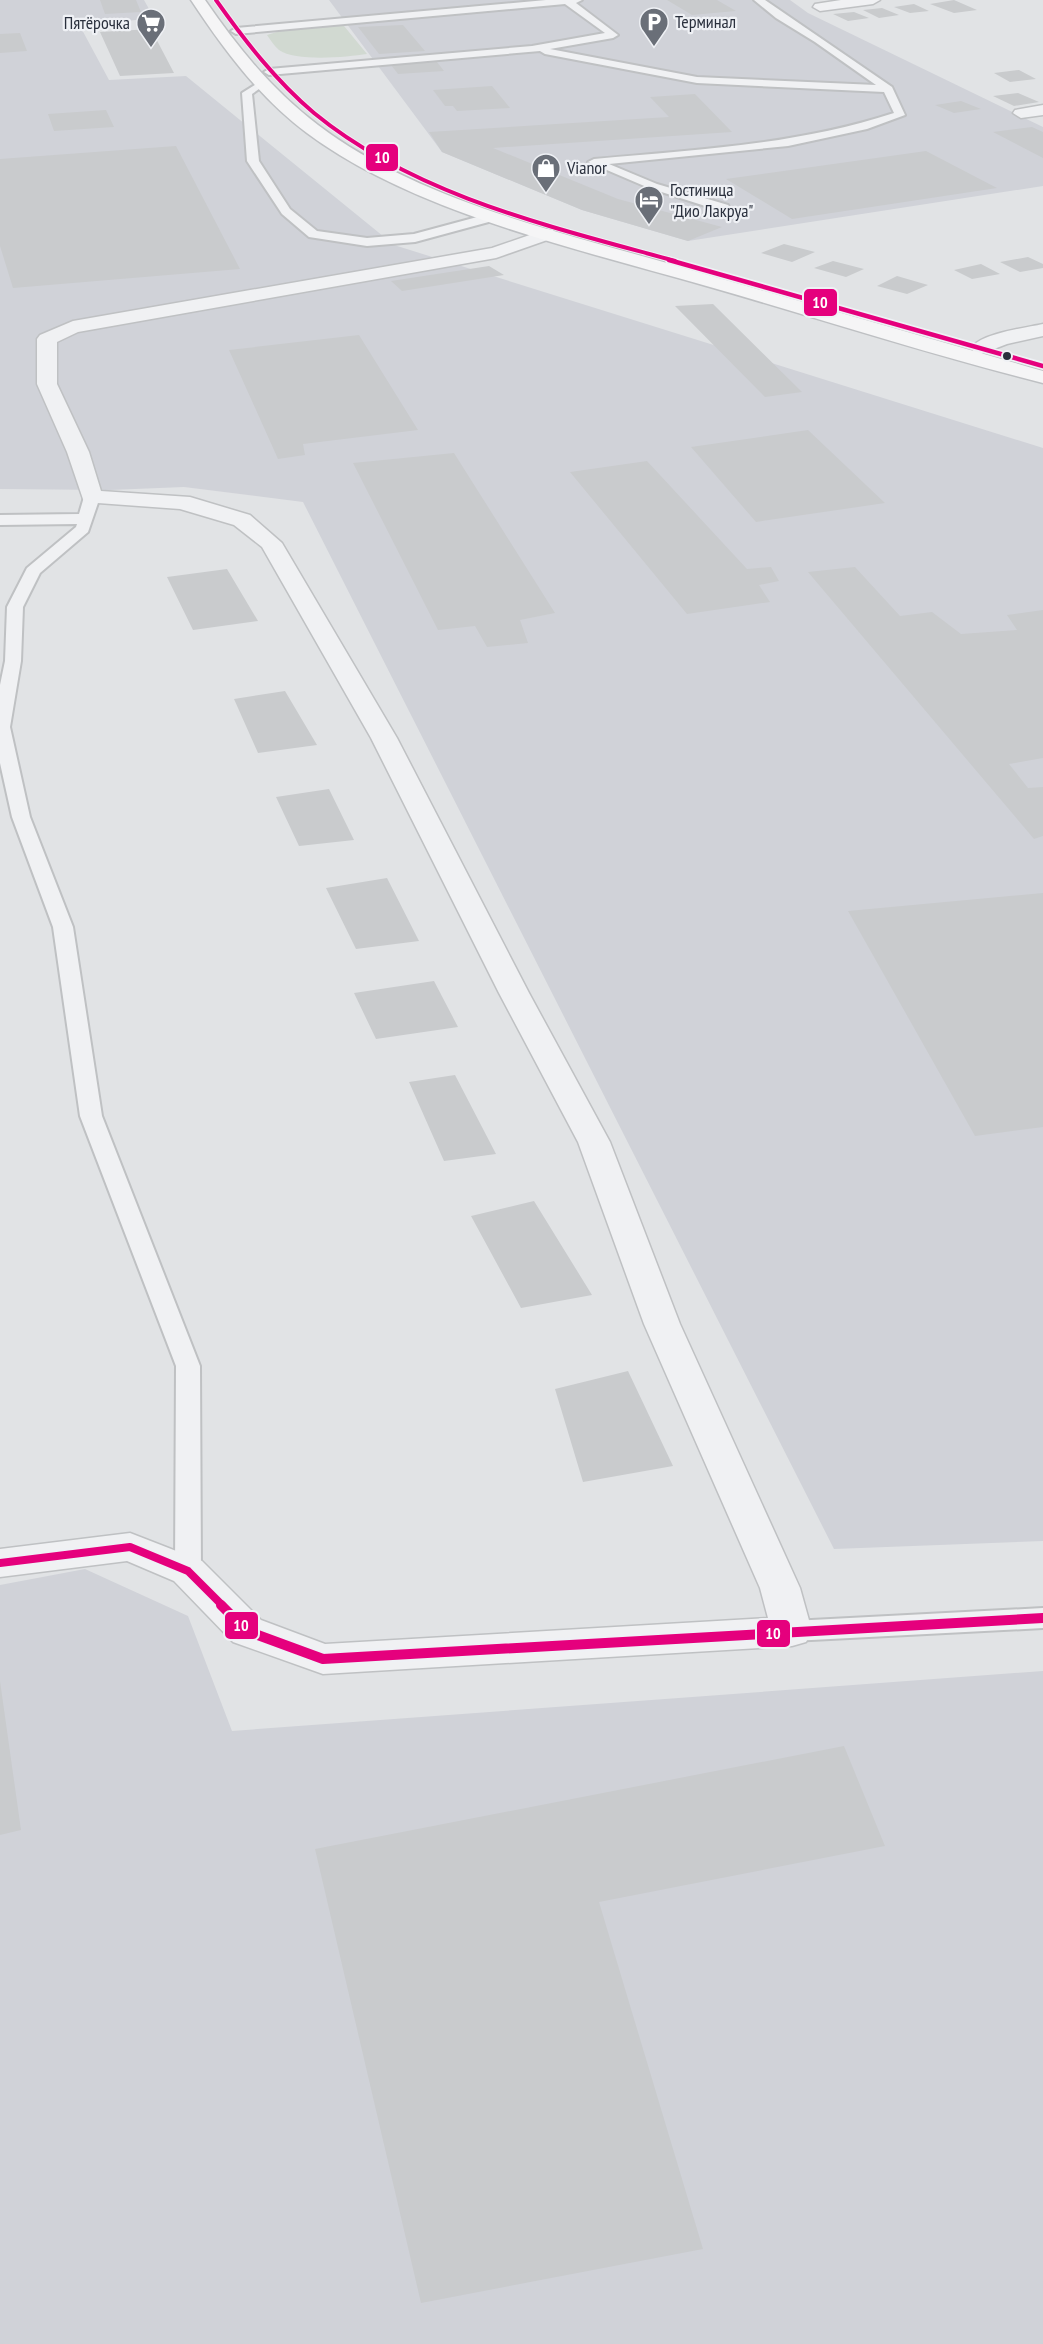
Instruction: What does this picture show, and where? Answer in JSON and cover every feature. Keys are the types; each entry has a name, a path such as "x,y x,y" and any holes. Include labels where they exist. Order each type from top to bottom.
{"main road":[{"path":"198,0 227,31 260,77 290,113 333,145 370,168 492,217 554,232 974,352 1043,377"},
{"path":"216,0 227,31"},
{"path":"260,77 351,142 393,165 554,232"},
{"path":"974,352 1043,366"}],"street":[{"path":"820,7 873,0"},
{"path":"1021,113 1043,110"},
{"path":"0,1563 130,1546 188,1571 247,1631 323,1659 792,1631 780,1588 662,1324 594,1142 514,993 384,738 271,543 242,520 182,502 89,508 78,452 47,384 47,339 74,327 496,253 554,232"},
{"path":"974,352 1000,339 1043,330"}],"lane":[{"path":"227,31 572,0 613,34 532,48 260,77 247,93 253,161 286,211 313,234 367,242 416,238 492,217"},
{"path":"724,208 653,186 594,162 796,142 874,124 900,115 888,89 819,40 779,16 759,0"},
{"path":"532,48 697,80 888,89"},
{"path":"0,520 89,508 83,529 33,571 15,607 13,661 1,727 21,817 63,927 91,1116 188,1366 188,1571"},
{"path":"792,1631 1043,1618"}],"shaded area":[{"path":"0,0 144,0 154,18 80,26 109,80 186,76 394,245 1043,448 1043,1541 834,1549 303,502 184,487 110,490 0,489"},
{"path":"329,0 790,0 808,13 1043,127 1043,186 688,241 582,210 442,152"},
{"path":"344,26 367,54 322,58 297,56 279,50 267,35 280,31"},
{"path":"85,1569 188,1616 232,1731 1043,1671 1043,2344 0,2344 0,1585"}],"building":[{"path":"100,0 136,0 141,12 105,14"},
{"path":"667,0 717,0 736,11 692,15"},
{"path":"954,0 977,10 954,13 930,4"},
{"path":"914,4 929,11 910,13 894,7"},
{"path":"882,8 899,15 879,18 863,10"},
{"path":"854,12 869,18 848,21 833,14"},
{"path":"403,25 425,51 379,54 358,27"},
{"path":"151,29 174,73 120,76 100,32"},
{"path":"20,33 27,51 0,53 0,34"},
{"path":"437,62 444,71 398,74 391,65"},
{"path":"1019,70 1036,79 1010,82 994,73"},
{"path":"492,86 510,108 457,111 453,106 445,106 433,90"},
{"path":"1018,93 1039,102 1014,106 993,96"},
{"path":"695,94 732,132 493,148 618,199 722,227 688,241 582,210 442,152 429,132 669,117 650,97"},
{"path":"961,101 981,109 954,113 935,105"},
{"path":"106,110 114,127 54,131 48,114"},
{"path":"1032,127 1043,132 1043,158 993,132"},
{"path":"176,146 240,269 13,288 0,246 0,159"},
{"path":"926,151 997,188 792,219 726,179"},
{"path":"784,244 815,252 792,262 761,253"},
{"path":"1028,257 1043,264 1043,268 1020,272 1000,262"},
{"path":"833,261 864,269 846,277 814,268"},
{"path":"981,264 1000,274 972,279 954,270"},
{"path":"489,266 504,275 402,291 391,281"},
{"path":"897,276 928,285 907,294 877,286"},
{"path":"713,304 802,392 765,397 675,306"},
{"path":"359,335 418,430 303,444 305,455 278,459 229,350"},
{"path":"808,430 885,503 756,522 691,447"},
{"path":"454,453 555,613 520,620 528,643 487,647 475,626 438,630 353,463"},
{"path":"647,461 747,569 771,567 779,581 759,585 770,602 687,614 570,472"},
{"path":"855,567 900,616 932,612 961,634 1017,630 1007,615 1043,610 1043,758 1009,764 1028,788 1043,787 1043,836 1034,839 808,572"},
{"path":"227,569 258,621 193,630 167,577"},
{"path":"285,691 317,745 258,753 234,699"},
{"path":"329,789 354,840 299,846 276,797"},
{"path":"387,878 419,941 356,949 326,888"},
{"path":"1043,893 1043,1127 975,1136 848,911"},
{"path":"434,981 458,1027 376,1039 354,993"},
{"path":"455,1075 496,1154 444,1161 409,1082"},
{"path":"534,1201 592,1295 521,1308 471,1216"},
{"path":"628,1371 673,1466 583,1482 555,1389"},
{"path":"0,1681 21,1830 0,1835"},
{"path":"844,1746 885,1846 599,1902 703,2249 421,2303 315,1849"}],"transit line":[{"name":"10","path":"216,0 254,52 298,99 331,126 371,152 413,174 457,193 548,225 1043,366"},
{"name":"10","path":"0,1563 130,1547 188,1571 247,1631 323,1659 1043,1618"}],"place":[{"name":"Пятёрочка","path":"151,48"},
{"name":"Терминал","path":"654,48"},
{"name":"Vianor","path":"546,194"},
{"name":"Гостиница \"Дио Лакруа\"","path":"649,226"}]}
